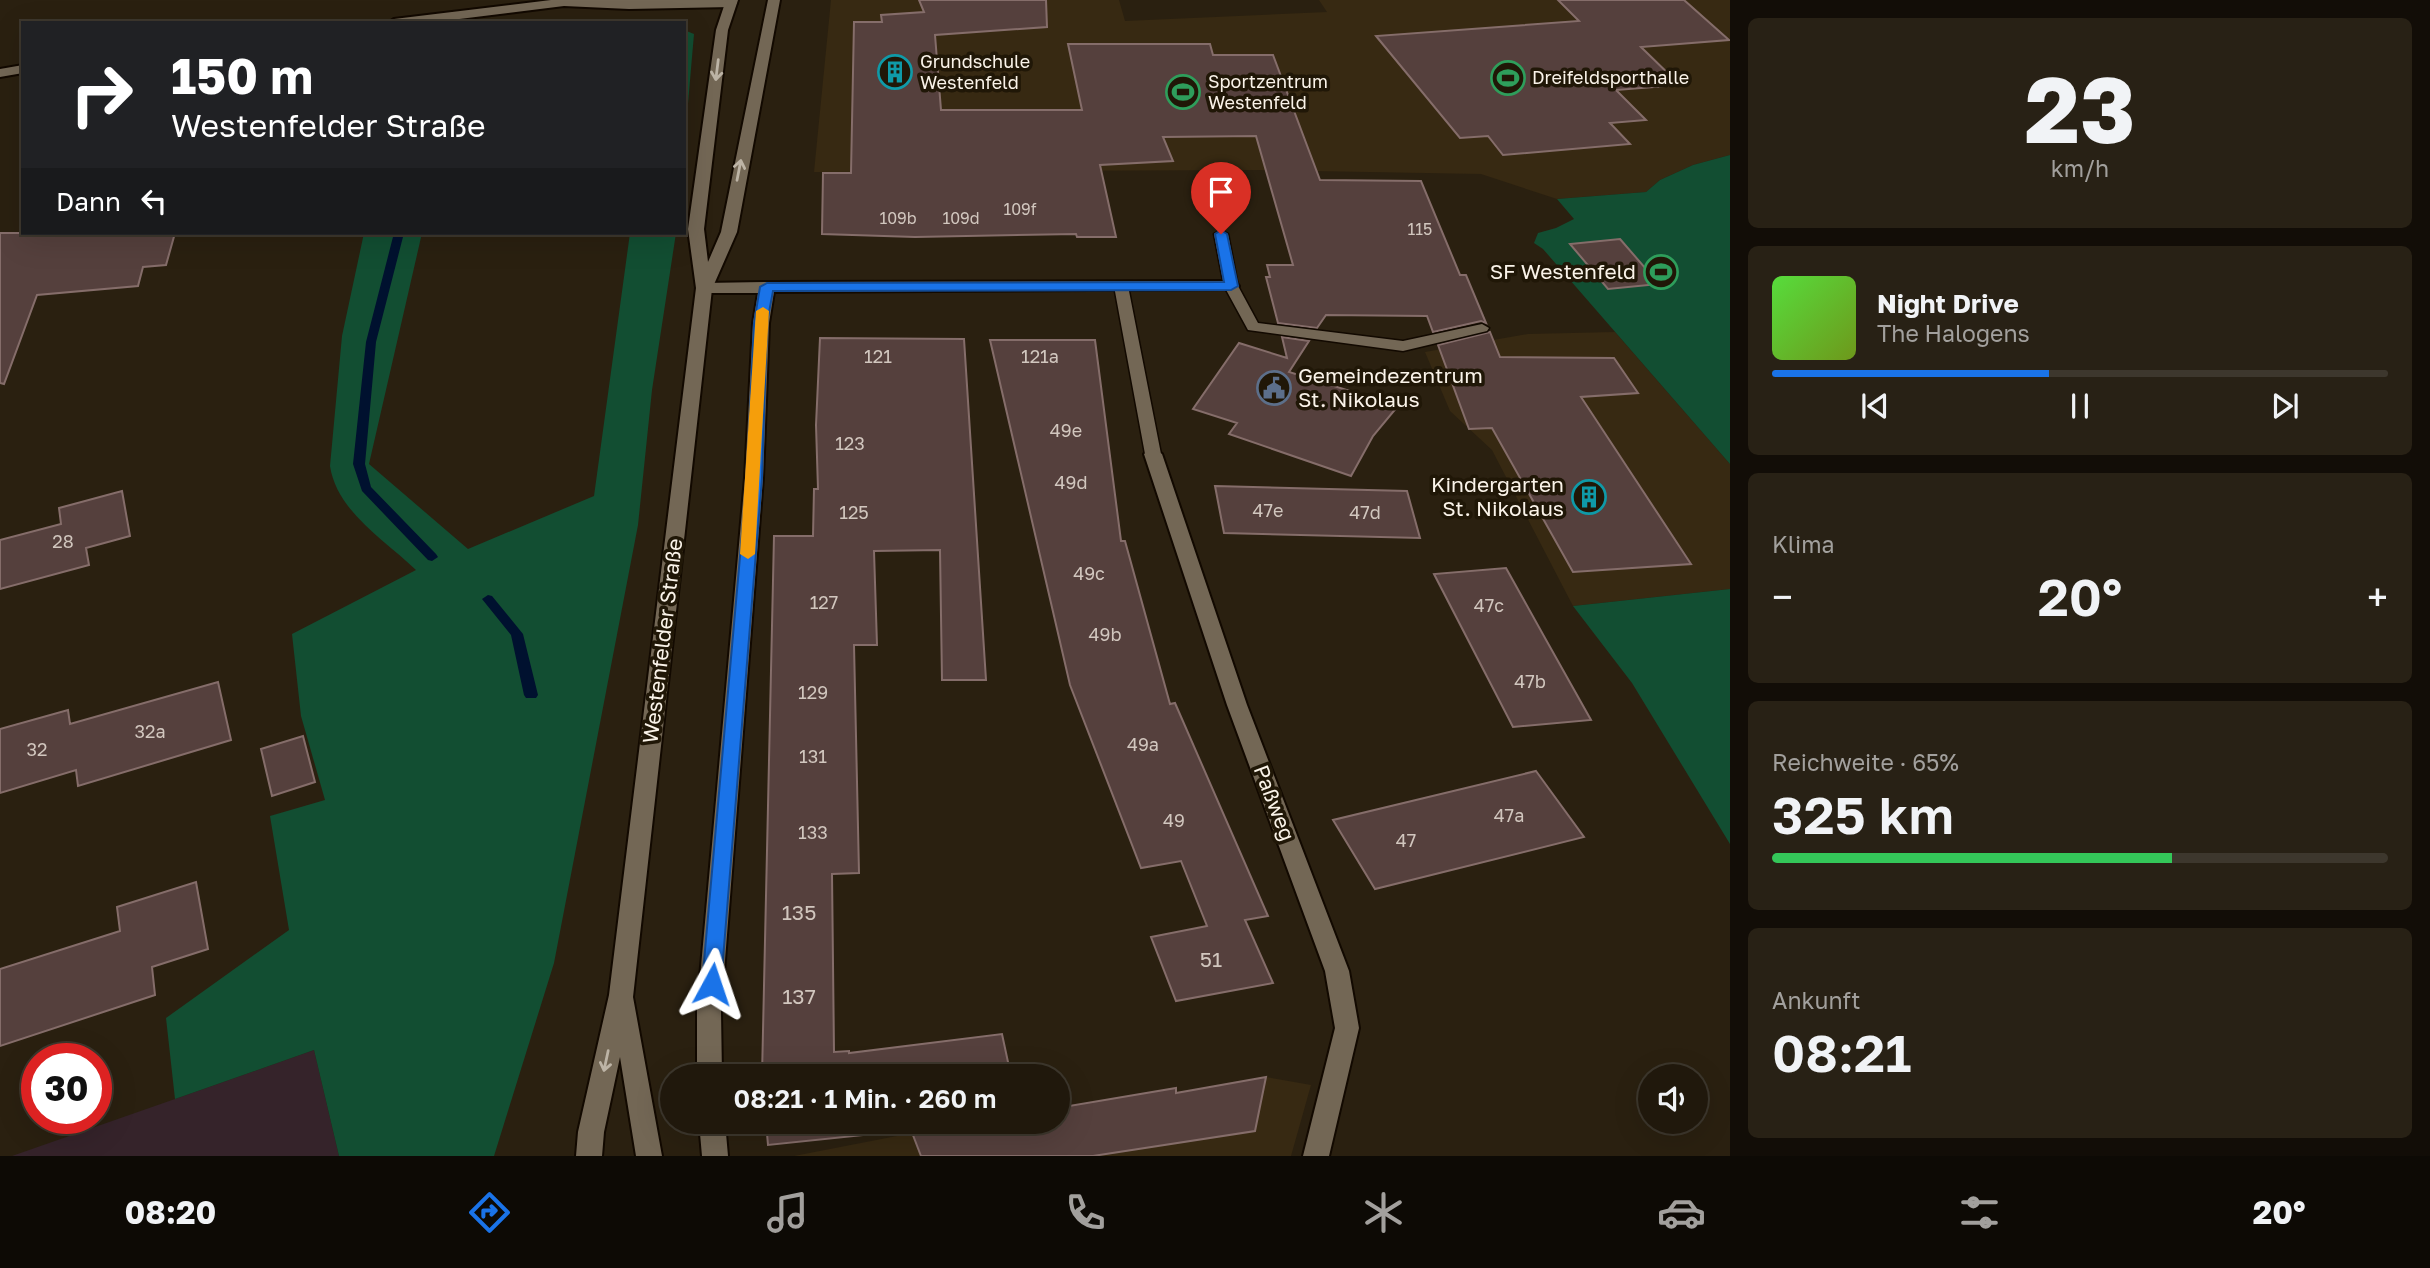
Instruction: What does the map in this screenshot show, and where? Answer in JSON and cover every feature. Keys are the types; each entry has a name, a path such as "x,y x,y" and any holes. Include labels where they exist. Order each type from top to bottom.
{"street":[{"path":"410,21 581,0"},
{"name":"Westenfelder Straße","path":"704,288 729,232 774,0"},
{"path":"568,1 629,5 736,1"},
{"name":"Westenfelder Straße","path":"589,1156 591,1132 621,995 704,288 696,229 722,30 736,1"},
{"path":"0,73 21,69"},
{"path":"704,288 1231,286"},
{"path":"709,1064 709,1010 754,478 761,323 767,287"},
{"name":"Paßweg","path":"1153,454 1237,705 1337,971 1348,1028 1316,1156"},
{"name":"Westenfelder Straße","path":"621,995 649,1156"},
{"path":"713,1134 715,1156"}],"lane":[{"path":"1221,234 1231,286 1253,327 1403,345 1482,328"},
{"path":"1121,286 1153,454"}],"shaded area":[{"path":"831,0 1119,0 1125,21 1327,12 1319,0 1730,0 1730,155 1693,165 1660,180 1646,192 1557,199 1481,174 1255,170 814,172"},
{"path":"1615,332 1730,464 1730,589 1573,606 1492,450 1450,411 1425,352 1528,334"},
{"path":"314,1050 339,1156 12,1156 75,1134 112,1134 112,1121"},
{"path":"1266,1077 1311,1085 1291,1156 794,1156 907,1134 1070,1134 1070,1106 1176,1088 1177,1093"}],"green space":[{"path":"686,31 694,34 686,127"},
{"name":"SF Westenfeld","path":"1730,155 1730,464 1543,249 1534,243 1538,233 1574,219 1557,199 1646,192 1660,180 1693,165"},
{"path":"364,235 422,235 369,464 468,549 594,496 630,235 676,235 652,390 638,525 554,963 494,1156 339,1156 314,1050 175,1099 166,1018 289,930 270,816 325,800 301,716 292,634 416,570 364,524 342,497 334,482 330,466 342,336"},
{"path":"1730,589 1730,844 1632,683 1573,606"}],"building":[{"path":"919,0 1046,0 1047,27 935,35 941,110 1082,110 1068,44 1210,44 1213,55 1273,55 1320,180 1421,181 1460,275 1466,275 1486,323 1481,321 1433,332 1427,316 1326,315 1317,328 1278,323 1266,277 1270,277 1267,265 1293,265 1256,136 1163,137 1173,161 1100,165 1116,237 1077,237 1076,234 915,237 822,234 823,173 851,173 854,22 882,22 881,15 924,12"},
{"name":"Dreifeldsporthalle","path":"1558,0 1684,0 1729,40 1641,47 1680,85 1616,90 1646,120 1610,123 1630,144 1503,155 1488,136 1460,138 1376,36 1579,21"},
{"path":"0,233 174,235 166,265 143,267 138,286 37,295 4,384 0,383"},
{"path":"1620,239 1659,284 1608,289 1570,244"},
{"name":"Kindergarten St. Nikolaus","path":"1490,332 1500,357 1614,358 1638,393 1581,397 1691,564 1573,572 1492,428 1469,429 1438,345"},
{"name":"Gemeindezentrum St. Nikolaus","path":"1282,337 1309,341 1289,372 1398,406 1373,436 1351,476 1229,434 1237,423 1193,409 1239,343 1287,358"},
{"path":"820,338 964,339 986,680 942,680 940,550 874,551 877,645 854,645 859,873 832,874 834,1052 849,1053 1002,1034 1008,1064 762,1064 774,536 813,536 814,489 818,489 816,425"},
{"path":"990,340 1095,340 1121,541 1125,541 1170,704 1175,703 1268,916 1245,920 1273,983 1176,1001 1151,937 1207,926 1181,861 1141,868 1070,685"},
{"path":"1215,486 1407,491 1420,538 1224,533"},
{"path":"122,491 130,536 86,548 89,565 0,589 0,540 61,524 59,508"},
{"path":"1506,568 1591,720 1513,727 1434,574"},
{"path":"218,682 231,740 78,786 76,770 0,793 0,729 68,710 70,724"},
{"path":"303,736 315,782 272,796 261,749"},
{"path":"1536,771 1584,837 1375,889 1333,820"},
{"path":"196,882 208,949 152,967 155,995 0,1046 0,969 120,931 117,907"},
{"path":"1266,1077 1255,1131 1093,1156 921,1156 913,1134 1070,1134 1070,1106 1176,1088 1176,1093"},
{"path":"767,1134 873,1134 768,1145"}],"waterway":[{"path":"398,235 371,342 359,464 366,488 432,557"},
{"path":"488,599 517,634 531,695"}],"slow traffic":[{"path":"748,554 763,311"}],"place":[{"name":"Grundschule Westenfeld","path":"895,72"},
{"name":"Dreifeldsporthalle","path":"1508,78"},
{"name":"Sportzentrum Westenfeld","path":"1183,92"},
{"name":"SF Westenfeld","path":"1661,272"},
{"name":"Gemeindezentrum St. Nikolaus","path":"1274,388"},
{"name":"Kindergarten St. Nikolaus","path":"1589,497"}],"route":[{"path":"712,984 754,478 761,323 767,287 1231,286 1221,234"}]}
